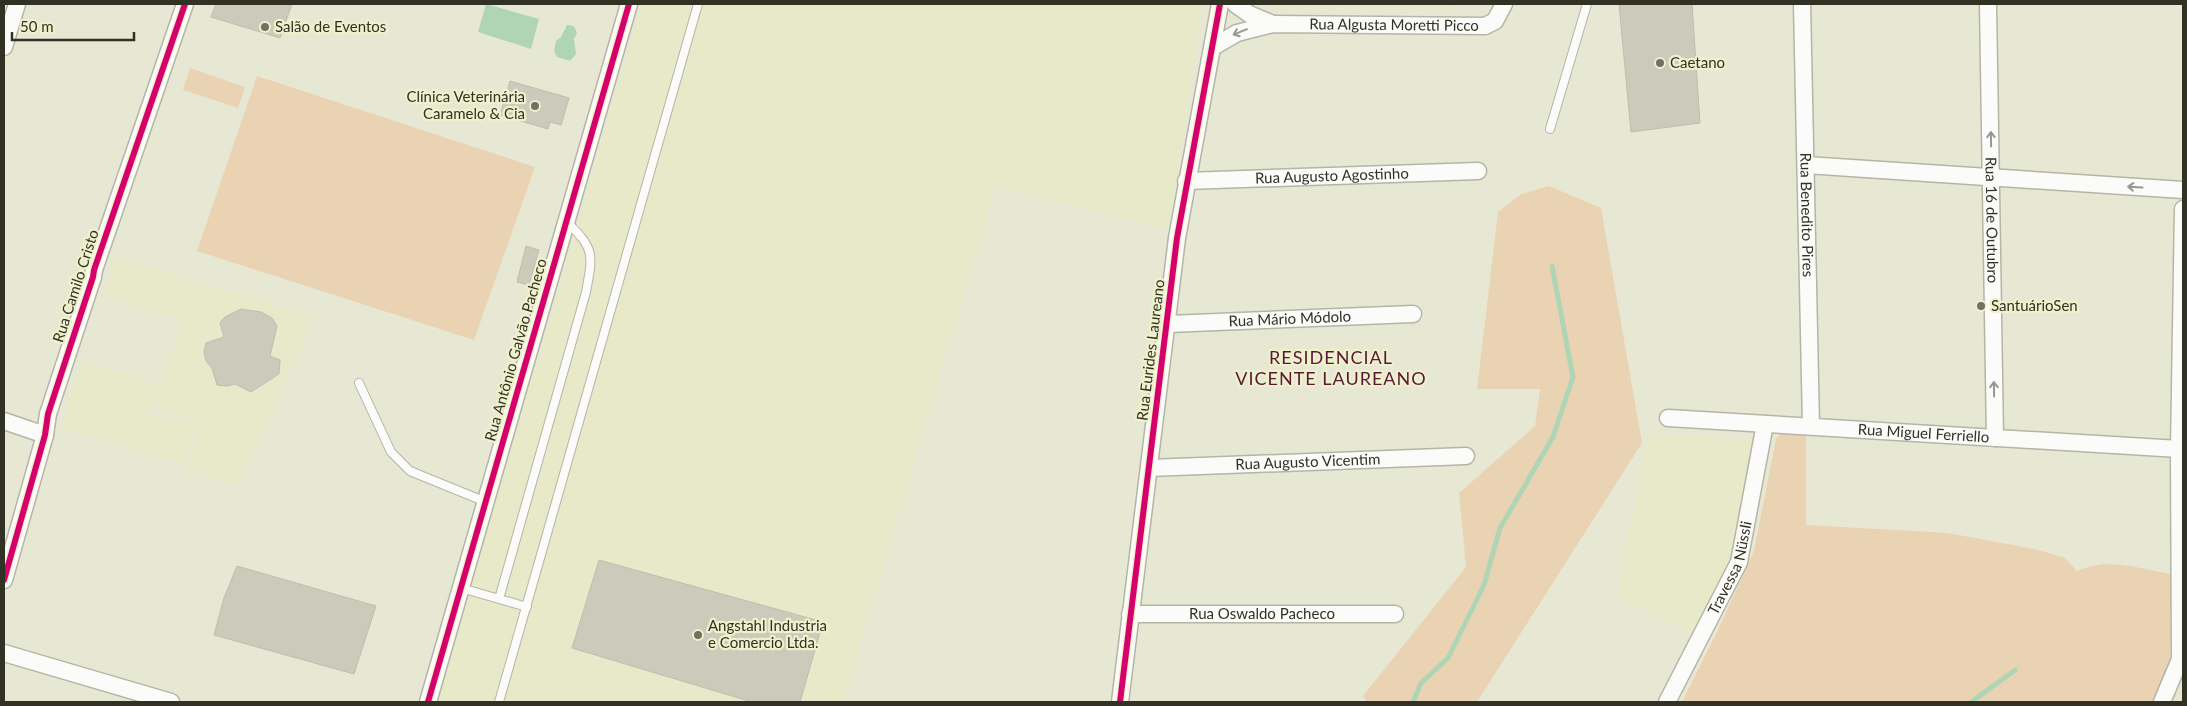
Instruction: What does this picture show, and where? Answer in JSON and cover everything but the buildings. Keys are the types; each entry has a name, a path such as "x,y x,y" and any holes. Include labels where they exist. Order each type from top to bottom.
{"street":[{"path":"4,47 17,4"},
{"name":"Rua Camilo Cristo","path":"4,580 45,435 48,414 94,270 185,4"},
{"name":"Rua Antônio Galvão Pacheco","path":"428,702 629,4"},
{"name":"Rua Eurides Laureano","path":"1120,702 1186,181 1220,4"},
{"name":"Rua Algusta Moretti Picco","path":"1235,4 1249,14 1273,24"},
{"name":"Rua Algusta Moretti Picco","path":"1213,47 1237,32 1273,24 1485,26 1495,20 1504,4"},
{"name":"Rua Benedito Pires","path":"1802,4 1811,426"},
{"name":"Rua 16 de Outubro","path":"1988,4 1995,438"},
{"path":"1806,165 2183,190"},
{"name":"Rua Augusto Agostinho","path":"1186,181 1478,171"},
{"path":"2162,702 2182,655 2179,449 2183,209"},
{"name":"Rua Mário Módolo","path":"1168,324 1413,314"},
{"name":"Rua Miguel Ferriello","path":"1668,418 2179,449"},
{"path":"4,421 45,435"},
{"name":"Travessa Nüssli","path":"1667,702 1739,562 1765,424"},
{"name":"Rua Augusto Vicentim","path":"1149,468 1466,456"},
{"name":"Rua Oswaldo Pacheco","path":"1130,614 1395,614"},
{"path":"4,653 171,702"}],"lane":[{"path":"499,702 698,4"},
{"path":"1550,129 1587,4"},
{"path":"499,599 586,292 591,255 584,238 566,222"},
{"path":"360,383 391,452 410,471 486,502"},
{"path":"461,588 526,606"}],"shaded area":[{"path":"486,4 539,19 531,49 478,32"},
{"path":"642,4 1203,4 1168,230 996,185 843,702 438,702"},
{"path":"1276,4 1467,4 1447,8 1275,9"},
{"path":"567,25 574,26 577,33 574,39 576,54 570,61 557,57 554,51 556,41 561,37"},
{"path":"190,68 245,87 238,108 183,90"},
{"path":"257,76 535,167 474,340 197,251"},
{"path":"1549,186 1601,208 1642,443 1477,702 1367,702 1363,696 1466,567 1459,493 1535,426 1540,389 1477,389 1498,212 1521,194"},
{"path":"116,257 314,317 238,486 186,469 198,426 151,403 184,320 103,296"},
{"path":"82,360 155,383 147,412 194,427 182,464 61,427"},
{"path":"1649,433 1754,440 1732,558 1695,633 1616,597"},
{"path":"1780,434 1806,435 1806,525 1948,533 2039,550 2065,558 2077,571 2088,567 2111,564 2170,574 2172,622 2169,665 2157,702 1682,702 1718,630 1754,551 1776,439"}],"waterway":[{"path":"1413,702 1421,683 1448,658 1484,585 1500,528 1553,437 1573,377 1552,266"},
{"path":"1971,702 2015,670"}],"cycle path":[{"path":"4,580 45,435 48,414 94,270 185,4"},
{"path":"428,702 629,4"},
{"path":"1120,702 1177,238 1220,4"}],"place":[{"name":"Salão de Eventos","path":"265,27"},
{"name":"Caetano","path":"1660,63"},
{"name":"Clínica Veterinária Caramelo & Cia","path":"535,106"},
{"name":"SantuárioSen","path":"1981,306"},
{"name":"Angstahl Industria e Comercio Ltda.","path":"698,635"}],"district":[{"name":"RESIDENCIAL VICENTE LAUREANO","path":"1331,368"}]}
